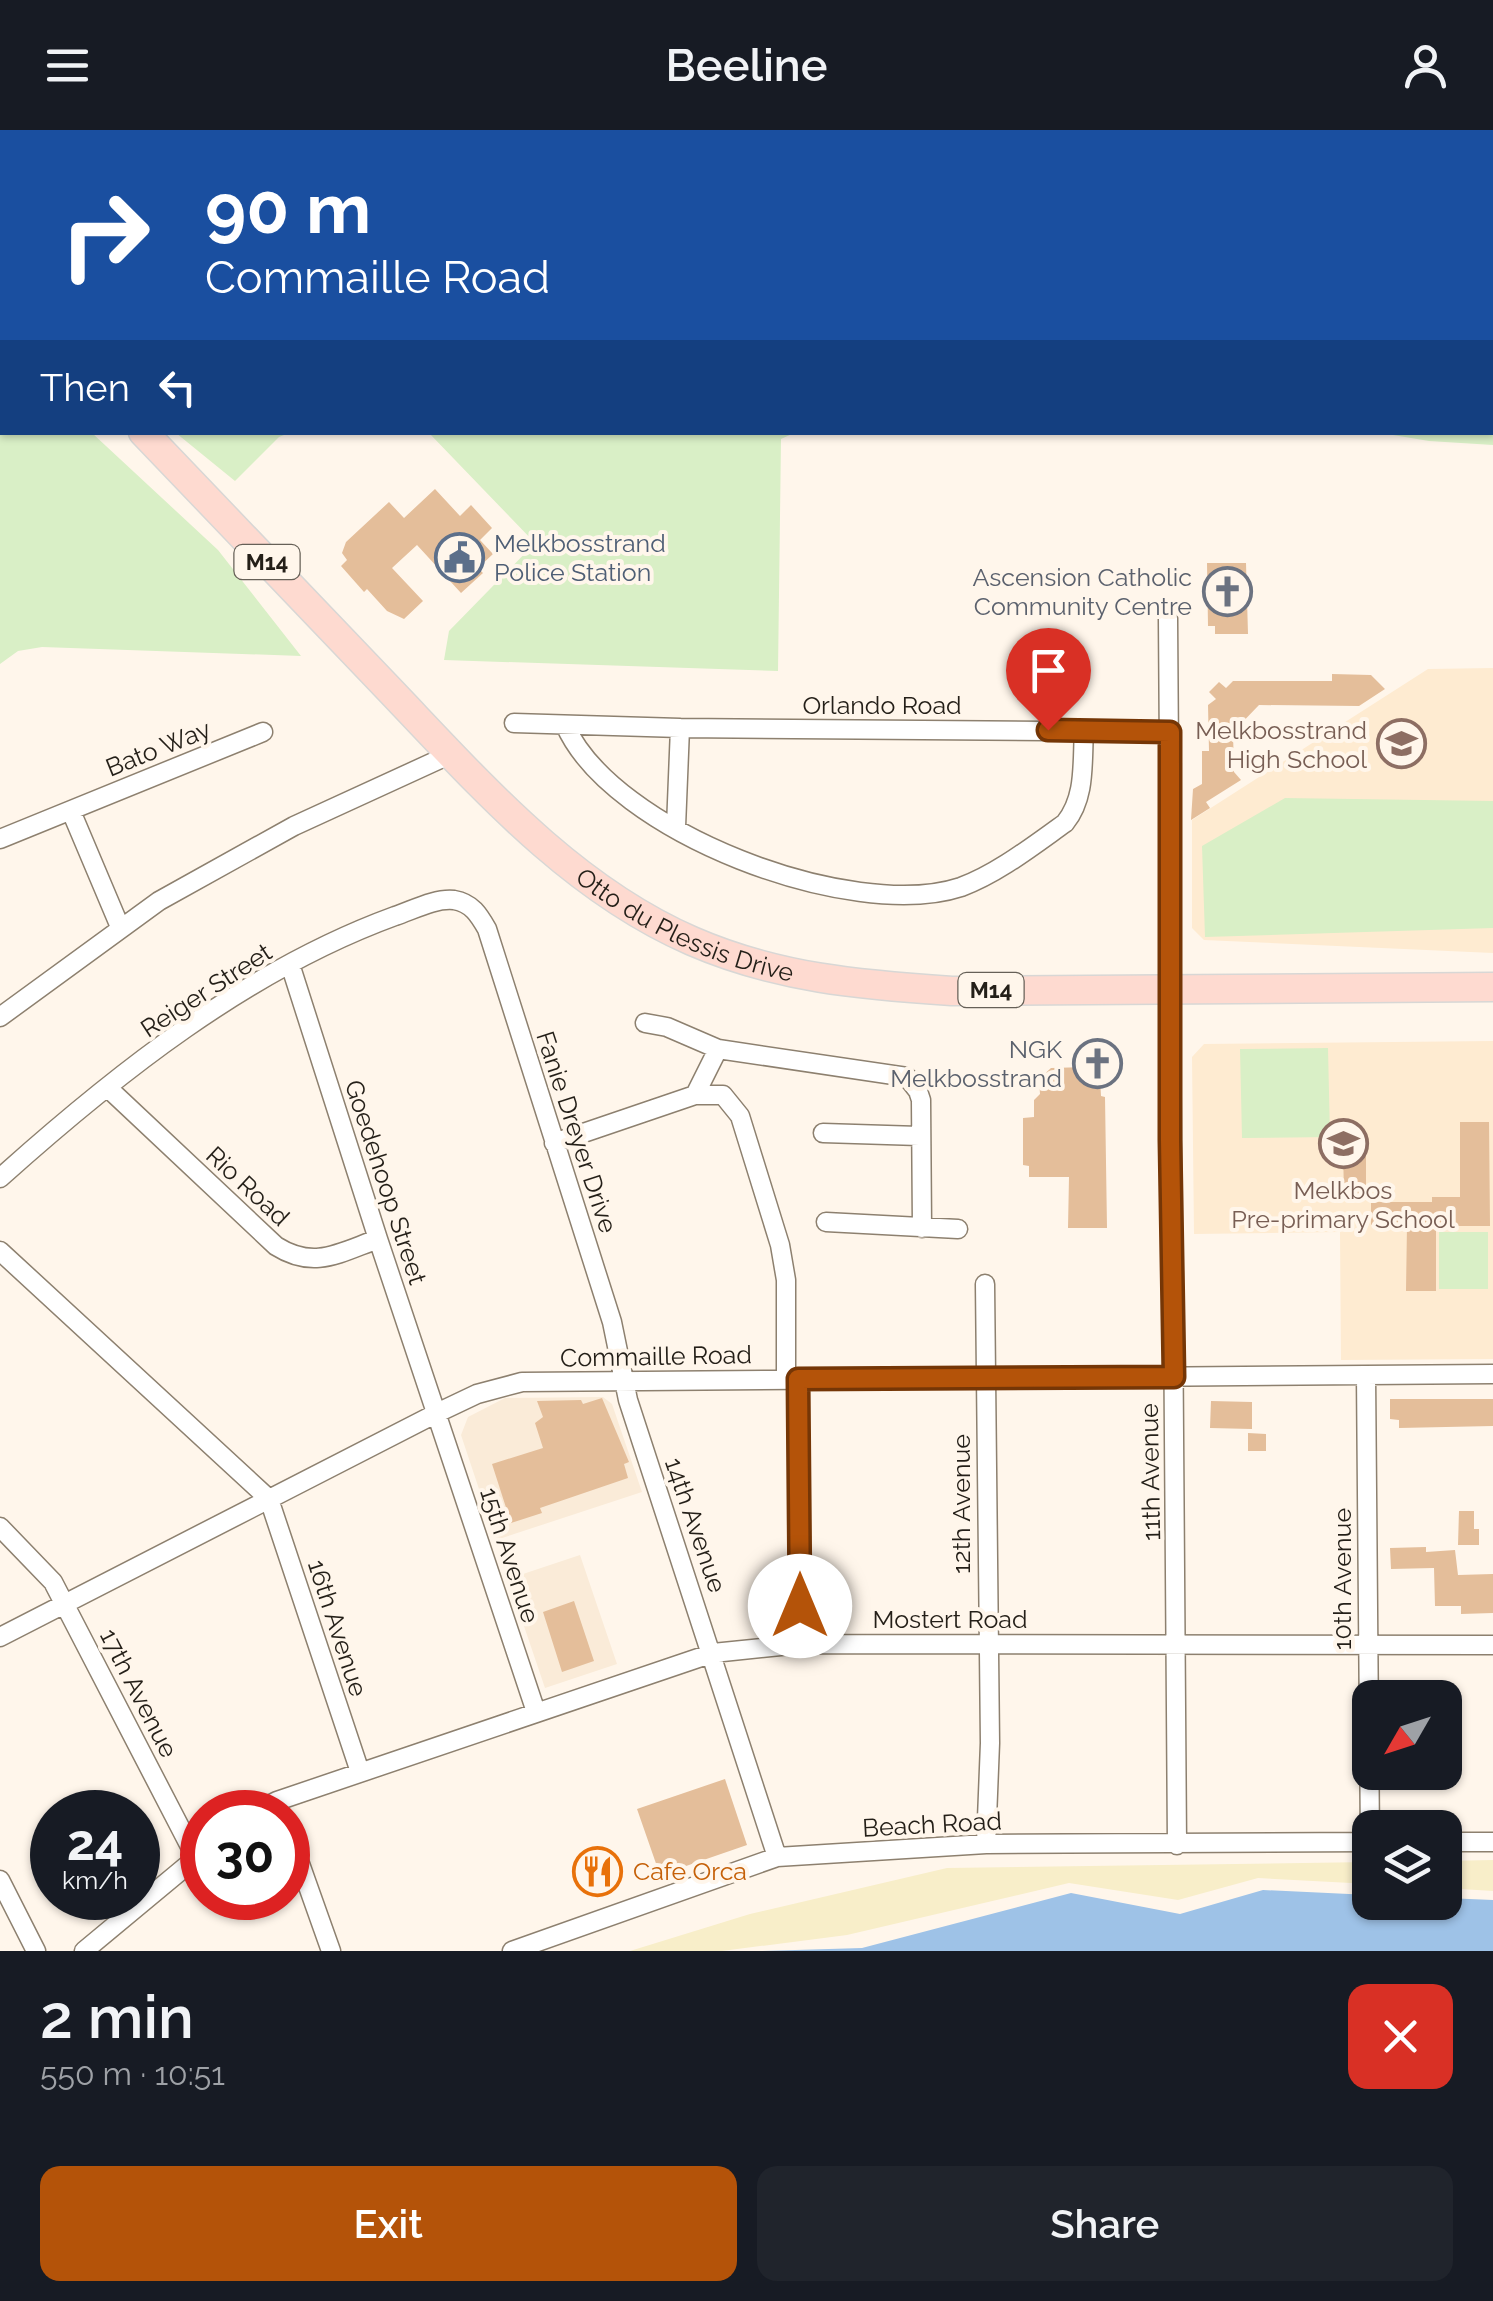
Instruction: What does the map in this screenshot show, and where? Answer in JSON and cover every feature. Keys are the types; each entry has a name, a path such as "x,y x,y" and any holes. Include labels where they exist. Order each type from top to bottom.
{"main road":[{"name":"M14","path":"146,435 451,754"},
{"name":"Otto du Plessis Drive","path":"451,754 530,832 604,892 694,942 778,972 865,986 952,990 1493,987"}],"street":[{"name":"11th Avenue","path":"1168,618 1176,1845"},
{"name":"Orlando Road","path":"514,723 1170,732"},
{"path":"565,725 579,750 626,796 676,828 753,865 803,882 912,894 960,887 1048,834 1075,810 1080,794 1084,730"},
{"path":"676,828 680,728"},
{"name":"Bato Way","path":"0,839 263,732"},
{"path":"0,1017 158,901 294,826 451,754"},
{"path":"71,810 120,927"},
{"name":"Reiger Street","path":"0,1178 108,1088 232,999 290,964 360,929 434,902 451,900 468,905"},
{"name":"Fanie Dreyer Drive","path":"468,905 487,929 612,1322 626,1380"},
{"name":"Goedehoop Street","path":"290,964 437,1413"},
{"path":"645,1024 667,1026 718,1049 907,1078 918,1091 922,1228"},
{"path":"695,1095 718,1049"},
{"name":"Rio Road","path":"108,1088 276,1246 294,1257 309,1260 329,1256 378,1239"},
{"path":"554,1143 695,1095 724,1095 740,1116 780,1245 786,1280 800,1644"},
{"path":"824,1134 920,1136"},
{"path":"826,1222 958,1229"},
{"path":"0,1251 269,1499"},
{"name":"12th Avenue","path":"985,1284 990,1743 986,1844"},
{"name":"Commaille Road","path":"0,1638 437,1413 478,1394 522,1382 1493,1374"},
{"name":"10th Avenue","path":"1366,1375 1370,1810"},
{"name":"14th Avenue","path":"626,1380 628,1400 777,1857"},
{"name":"15th Avenue","path":"437,1413 536,1712"},
{"name":"16th Avenue","path":"269,1499 360,1772"},
{"name":"17th Avenue","path":"0,1528 41,1566 65,1604 180,1820"},
{"name":"Mostert Road","path":"310,1794 360,1772 713,1653 800,1644 1493,1645"},
{"name":"Beach Road","path":"512,1951 777,1857 986,1844 1352,1842"},
{"path":"1462,1842 1493,1842"},
{"path":"84,1951 180,1872"},
{"path":"0,1880 36,1951"},
{"path":"310,1892 331,1951"}],"shaded area":[{"name":"Melkbosstrand High School","path":"1493,668 1493,953 1204,940 1192,928 1192,820 1428,669"},
{"name":"Melkbos Pre-primary School","path":"1493,1041 1493,1359 1341,1360 1340,1232 1194,1234 1192,1057 1204,1044"},
{"path":"603,1397 612,1404 642,1492 496,1540 461,1435 468,1417 505,1398"},
{"path":"580,1555 617,1664 545,1688 508,1579"}],"green space":[{"path":"0,435 94,435 218,550 301,656 42,647 18,651 0,664"},
{"path":"178,435 284,435 235,481"},
{"path":"431,435 790,435 781,439 778,671 444,660 449,631 535,543"},
{"path":"1393,435 1493,435 1493,445"},
{"path":"1285,798 1493,801 1493,928 1205,937 1202,846"},
{"path":"1328,1048 1330,1137 1242,1138 1240,1049"},
{"path":"1439,1232 1488,1232 1488,1289 1439,1289"}],"sand":[{"path":"1493,1860 1493,1891 1462,1889 1462,1861"},
{"path":"1352,1862 1352,1883 1258,1878 1178,1900 1069,1883 847,1935 722,1951 630,1951 750,1914 947,1868"}],"water":[{"path":"1263,1890 1352,1894 1352,1920 1462,1920 1462,1899 1493,1900 1493,1951 760,1951 862,1948 1071,1893 1180,1914"}],"building":[{"name":"Melkbosstrand Police Station","path":"435,489 460,516 471,505 492,528 480,540 493,554 478,568 483,573 461,593 417,545 392,568 423,601 404,619 387,611 367,589 364,592 341,566 347,560 342,553 346,542 389,502 404,518"},
{"name":"Ascension Catholic Community Centre","path":"1207,563 1246,563 1248,634 1215,634 1215,626 1208,626"},
{"path":"1332,674 1371,675 1385,689 1359,706 1259,705 1233,732 1234,772 1241,780 1206,802 1210,808 1191,820 1193,789 1202,784 1202,751 1209,751 1208,705 1216,699 1209,692 1219,682 1226,688 1233,681 1332,681"},
{"path":"1087,1067 1100,1078 1101,1096 1105,1097 1107,1228 1068,1228 1069,1177 1029,1177 1029,1166 1023,1165 1023,1118 1034,1117 1039,1079 1051,1068"},
{"path":"1460,1122 1489,1122 1490,1226 1436,1226 1436,1291 1406,1291 1407,1225 1371,1225 1371,1202 1432,1202 1432,1197 1460,1197"},
{"path":"1343,1146 1366,1146 1366,1196 1344,1196"},
{"path":"602,1398 629,1462 624,1464 628,1478 540,1508 542,1513 511,1523 492,1464 543,1448 535,1423 543,1417 537,1401 581,1400 583,1404"},
{"path":"1390,1399 1493,1399 1493,1426 1399,1428 1399,1420 1390,1419"},
{"path":"1211,1401 1252,1402 1252,1429 1210,1428"},
{"path":"1248,1433 1266,1434 1266,1451 1248,1451"},
{"path":"1459,1511 1474,1511 1479,1545 1458,1545"},
{"path":"1426,1547 1426,1552 1455,1550 1458,1575 1493,1574 1493,1613 1461,1614 1461,1606 1435,1606 1434,1568 1391,1569 1390,1548"},
{"path":"574,1601 594,1661 562,1672 543,1612"},
{"path":"725,1779 747,1845 660,1875 637,1809"}],"place":[{"name":"Melkbosstrand Police Station","path":"459,557"},
{"name":"Ascension Catholic Community Centre","path":"1227,591"},
{"name":"Melkbosstrand High School","path":"1402,744"},
{"name":"NGK Melkbosstrand","path":"1097,1063"},
{"name":"Melkbos Pre-primary School","path":"1343,1144"},
{"name":"Cafe Orca","path":"598,1871"}],"route":[{"path":"800,1606 798,1379 1174,1377 1170,732 1048,730"}]}
